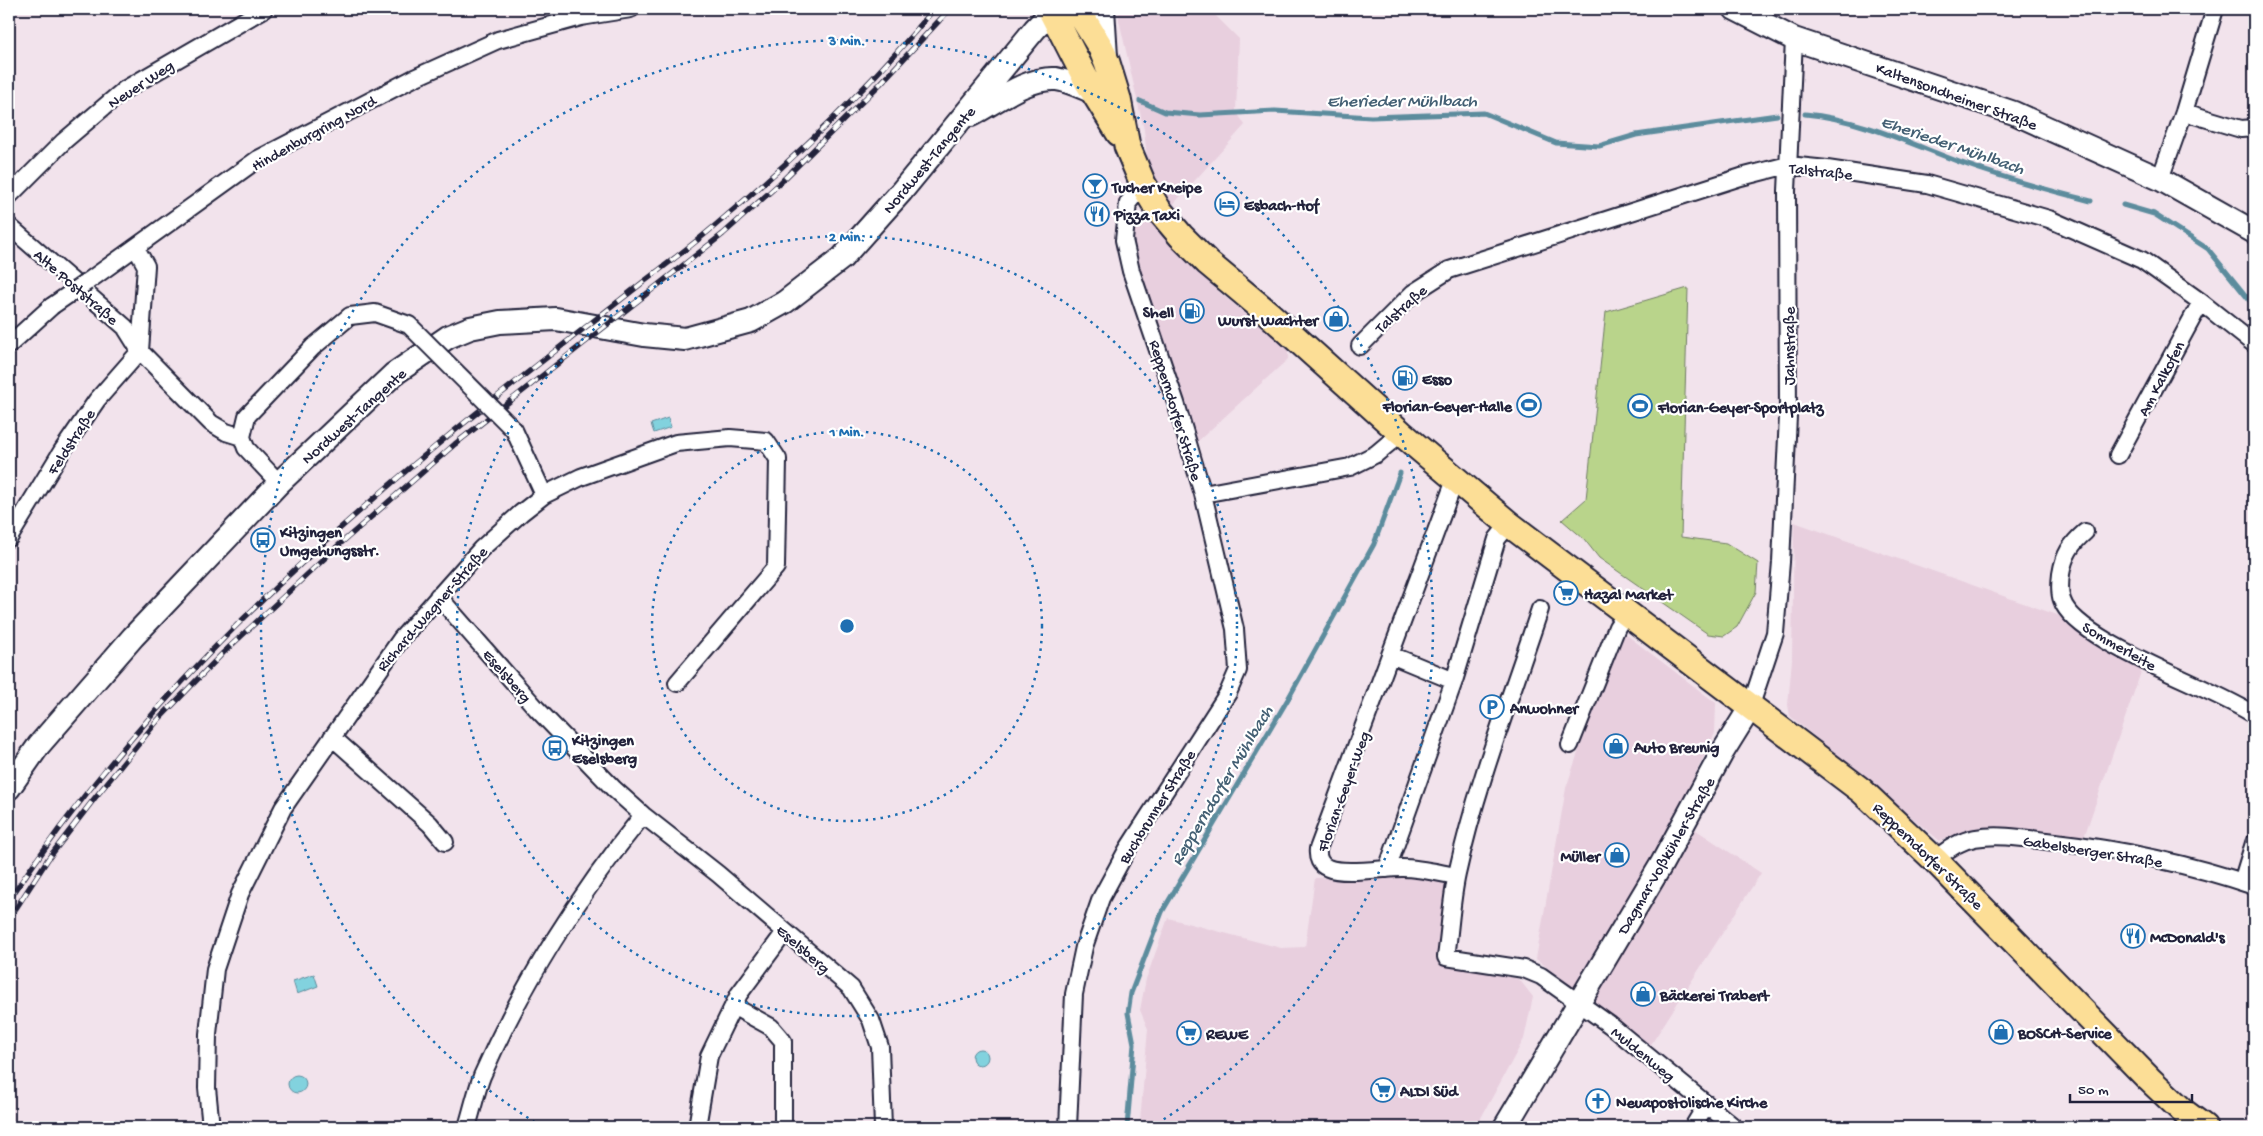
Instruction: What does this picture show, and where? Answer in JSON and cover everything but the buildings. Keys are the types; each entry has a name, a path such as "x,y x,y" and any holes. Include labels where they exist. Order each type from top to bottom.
{"main road":[{"name":"Repperndorfer Straße","path":"1052,9 1093,92 1127,146 1143,184 1158,209 1201,256 1276,320 1455,480 1509,524 1862,791 1936,860 2149,1079 2185,1113 2204,1127"},
{"name":"Nordwest-Tangente","path":"9,788 39,745 133,636 279,483 394,374 448,338 470,328 500,322 556,319 644,335 685,339 751,321 785,302 842,258 901,192 1052,9"},
{"name":"Repperndorfer Straße","path":"1077,9 1101,48 1107,63 1118,99 1127,146"},
{"path":"1103,9 1107,63"},
{"name":"Kaltensondheimer Straße","path":"1735,9 1794,39 2014,113 2160,179 2254,232"},
{"path":"961,120 1027,83 1055,79 1093,92"},
{"name":"Dagmar-Voßkühler-Straße","path":"1505,1127 1661,866 1722,753 1750,708"}],"street":[{"name":"Neuer Weg","path":"9,196 64,141 124,90 264,9"},
{"name":"Hindenburgring Nord","path":"9,345 52,306 136,248 258,159 414,78 498,40 581,17 631,9"},
{"path":"2160,179 2184,112 2214,9"},
{"name":"Jahnstraße","path":"1750,708 1775,633 1781,562 1788,416 1788,165 1794,39"},
{"path":"2184,112 2241,129 2254,128"},
{"name":"Talstraße","path":"1360,346 1413,293 1449,270 1741,177 1788,165 1927,184 2049,220 2142,260 2201,302 2254,344"},
{"name":"Repperndorfer Straße","path":"1143,184 1128,204 1125,216 1124,240 1132,271 1176,403 1203,494 1350,467 1376,454 1401,433"},
{"name":"Alte Poststraße","path":"9,226 125,327 140,351 211,423 226,432 242,437"},
{"name":"Alte Poststraße","path":"136,248 146,266 140,351"},
{"name":"Am Kalkofen","path":"2118,455 2201,302"},
{"path":"279,483 246,448 242,437 247,416 313,347 350,316 375,313 409,325 514,430 544,495"},
{"name":"Feldstraße","path":"9,538 62,451 92,407 140,351"},
{"name":"Richard-Wagner-Straße","path":"211,1127 207,1088 208,1034 215,969 240,894 283,808 401,639 481,549 544,495 581,477 676,444 730,438 766,441 778,459 776,567 677,684"},
{"name":"Florian-Geyer-Weg","path":"1455,480 1317,856 1320,862 1327,868 1339,870 1404,868 1456,876"},
{"name":"Buchbrunner Straße","path":"1068,1127 1074,994 1084,947 1101,898 1128,850 1228,693 1238,670 1235,629 1203,494"},
{"path":"1386,869 1454,681 1497,539 1509,524"},
{"name":"Sommerleite","path":"2086,532 2065,553 2060,584 2062,601 2070,614 2082,625 2136,657 2254,715"},
{"name":"Eselsberg","path":"438,596 569,743 614,789 643,815 718,874 851,988 871,1020 880,1047 883,1127"},
{"path":"1540,609 1488,759 1456,876 1446,957 1524,969 1541,976 1579,1002"},
{"path":"1570,746 1616,627 1626,614"},
{"path":"1392,655 1454,681"},
{"path":"332,737 430,824 445,842"},
{"path":"467,1127 482,1078 511,1016 553,942 624,839 643,815"},
{"name":"Gabelsberger Straße","path":"1936,860 1957,843 1975,838 2017,837 2124,852 2248,884"},
{"path":"2248,884 2254,843"},
{"path":"698,1127 709,1056 739,994 785,932"},
{"name":"Muldenweg","path":"1579,1002 1734,1127"},
{"path":"733,1006 772,1026 783,1041 784,1127"},
{"path":"1692,1127 1707,1104"}],"shaded area":[{"path":"1118,9 1209,9 1239,39 1236,111 1245,125 1170,208 1148,166 1144,130"},
{"path":"1143,215 1219,292 1288,349 1288,359 1197,442 1134,258 1133,233"},
{"path":"1794,522 2063,617 2143,666 2083,840 1973,828 1940,841 1790,716 1788,705 1792,659"},
{"path":"1620,630 1716,703 1715,733 1675,816 1761,873 1650,1046 1536,959 1566,788"},
{"path":"1394,875 1437,880 1444,883 1447,888 1440,964 1519,979 1533,997 1524,1039 1476,1127 1142,1127 1140,1122 1148,1029 1140,1010 1146,979 1168,918 1281,948 1305,947 1315,878"}],"green space":[{"name":"Florian-Geyer-Sportplatz","path":"1688,288 1681,537 1726,543 1758,563 1756,592 1737,627 1724,636 1708,634 1599,558 1584,539 1562,520 1586,499 1606,312"}],"water":[{"path":"668,418 671,427 654,433 651,424"},
{"path":"314,974 318,986 297,994 293,981"},
{"path":"977,1049 983,1049 988,1054 986,1063 977,1065 972,1060 972,1054"},
{"path":"293,1075 301,1075 306,1080 304,1091 293,1093 288,1088 288,1080"}],"waterway":[{"name":"Eherieder Mühlbach","path":"1140,101 1165,112 1200,115 1275,111 1371,117 1484,113 1556,143 1599,146 1636,135 1777,115"},
{"name":"Eherieder Mühlbach","path":"1805,114 1846,121 2026,184 2091,201"},
{"name":"Eherieder Mühlbach","path":"2123,205 2154,214 2208,249 2254,306"},
{"name":"Repperndorfer Mühlbach","path":"1127,1127 1134,1044 1128,1013 1131,993 1162,912 1288,699 1374,544 1400,473"}],"railway":[{"path":"9,900 56,833 105,770 157,709 267,596 325,541 448,436 709,231 747,198 858,94 934,9"},
{"path":"9,919 48,859 94,799 158,720 223,653 340,544 455,444 723,234 779,184 880,84 950,9"}],"place":[{"name":"Tucher Kneipe","path":"1095,186"},
{"name":"Esbach-Hof","path":"1227,204"},
{"name":"Pizza Taxi","path":"1097,214"},
{"name":"Shell","path":"1192,311"},
{"name":"Wurst Wachter","path":"1336,319"},
{"name":"Esso","path":"1405,378"},
{"name":"Florian-Geyer-Halle","path":"1529,405"},
{"name":"Florian-Geyer-Sportplatz","path":"1640,406"},
{"name":"Kitzingen Umgehungsstr.","path":"263,540"},
{"name":"Hazal Market","path":"1566,593"},
{"name":"Anwohner","path":"1492,707"},
{"name":"Auto Breunig","path":"1616,746"},
{"name":"Kitzingen Eselsberg","path":"555,748"},
{"name":"Müller","path":"1617,855"},
{"name":"McDonald's","path":"2133,936"},
{"name":"Bäckerei Trabert","path":"1643,994"},
{"name":"BOSCH-Service","path":"2001,1032"},
{"name":"REWE","path":"1189,1033"},
{"name":"ALDI Süd","path":"1383,1090"},
{"name":"Neuapostolische Kirche","path":"1598,1101"}]}
